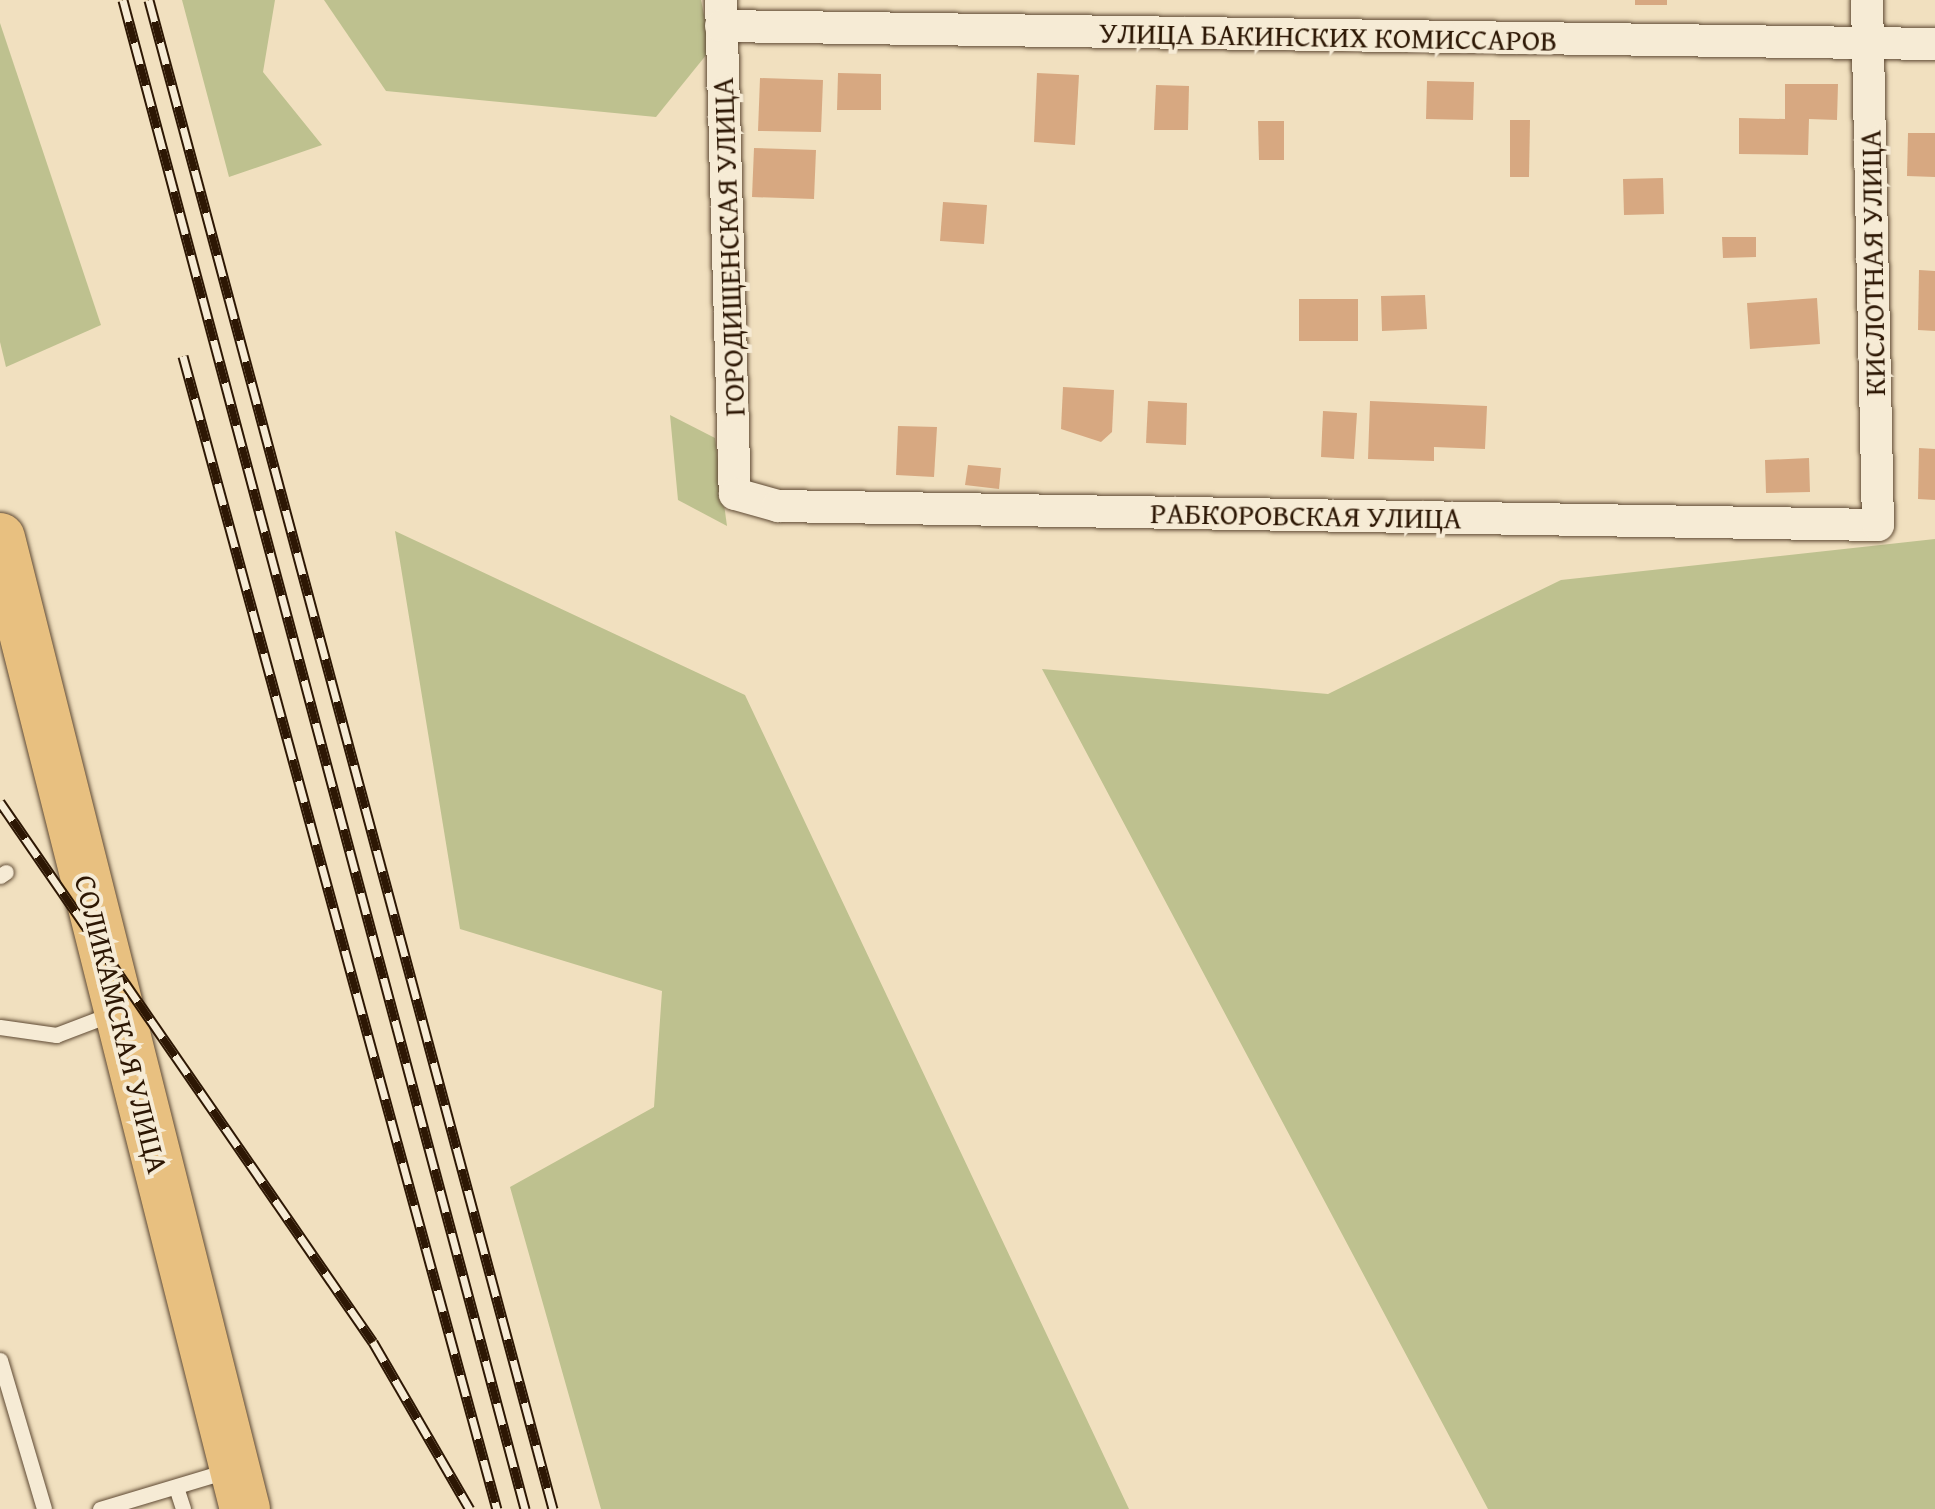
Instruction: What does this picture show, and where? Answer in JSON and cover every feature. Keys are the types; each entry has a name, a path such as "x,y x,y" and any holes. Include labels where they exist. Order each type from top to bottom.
{"main road":[{"name":"СОЛИКАМСКАЯ УЛИЦА","path":"0,538 239,1489"}],"street":[{"name":"КИСЛОТНАЯ УЛИЦА","path":"1868,0 1878,525"},
{"name":"УЛИЦА БАКИНСКИХ КОМИССАРОВ","path":"721,13 1935,44"},
{"name":"ГОРОДИЩЕНСКАЯ УЛИЦА","path":"721,13 736,494"},
{"name":"РАБКОРОВСКАЯ УЛИЦА","path":"736,494 778,506 1878,525"}],"lane":[{"path":"0,1027 56,1035 120,1010"},
{"path":"0,1360 44,1509"},
{"path":"100,1509 176,1486 239,1489"},
{"path":"176,1486 182,1509"}],"green space":[{"path":"182,0 275,0 263,72 322,145 229,177"},
{"path":"324,0 701,0 711,49 656,117 386,91"},
{"path":"0,23 101,325 6,367 0,342"},
{"path":"670,415 715,438 727,526 678,500"},
{"path":"395,531 745,695 1129,1509 601,1509 510,1187 654,1107 662,991 460,929"},
{"path":"1935,539 1935,1509 1488,1509 1042,669 1328,694 1561,580"}],"building":[{"path":"1635,0 1667,0 1667,5 1635,5"},
{"path":"838,73 881,74 881,110 837,110"},
{"path":"1037,73 1079,75 1075,145 1034,142"},
{"path":"760,78 823,80 821,132 758,131"},
{"path":"1427,81 1474,82 1473,120 1426,119"},
{"path":"1785,84 1838,84 1837,120 1809,119 1808,155 1739,154 1739,118 1785,119"},
{"path":"1156,85 1189,86 1188,130 1154,130"},
{"path":"1510,120 1530,120 1529,177 1510,177"},
{"path":"1258,121 1284,121 1284,160 1259,160"},
{"path":"1908,133 1935,133 1935,177 1907,176"},
{"path":"754,148 816,150 814,199 752,197"},
{"path":"1663,178 1664,214 1624,215 1623,179"},
{"path":"943,202 987,205 984,244 940,241"},
{"path":"1722,237 1756,237 1756,257 1723,258"},
{"path":"1919,270 1935,271 1935,331 1918,330"},
{"path":"1425,295 1427,329 1382,331 1381,296"},
{"path":"1817,298 1820,344 1750,349 1747,303"},
{"path":"1299,299 1358,299 1358,341 1299,341"},
{"path":"1063,387 1114,390 1112,432 1101,442 1061,429"},
{"path":"1148,401 1187,403 1186,445 1146,443"},
{"path":"1370,401 1487,406 1485,449 1434,447 1434,461 1368,459"},
{"path":"1323,411 1357,413 1354,459 1321,457"},
{"path":"898,426 937,427 934,477 896,475"},
{"path":"1919,448 1935,449 1935,500 1918,499"},
{"path":"1809,458 1810,492 1766,493 1765,460"},
{"path":"968,465 1001,468 999,489 965,485"}],"railway":[{"path":"123,0 525,1509"},
{"path":"149,0 553,1509"},
{"path":"183,356 497,1509"},
{"path":"0,802 373,1342 470,1509"}]}
